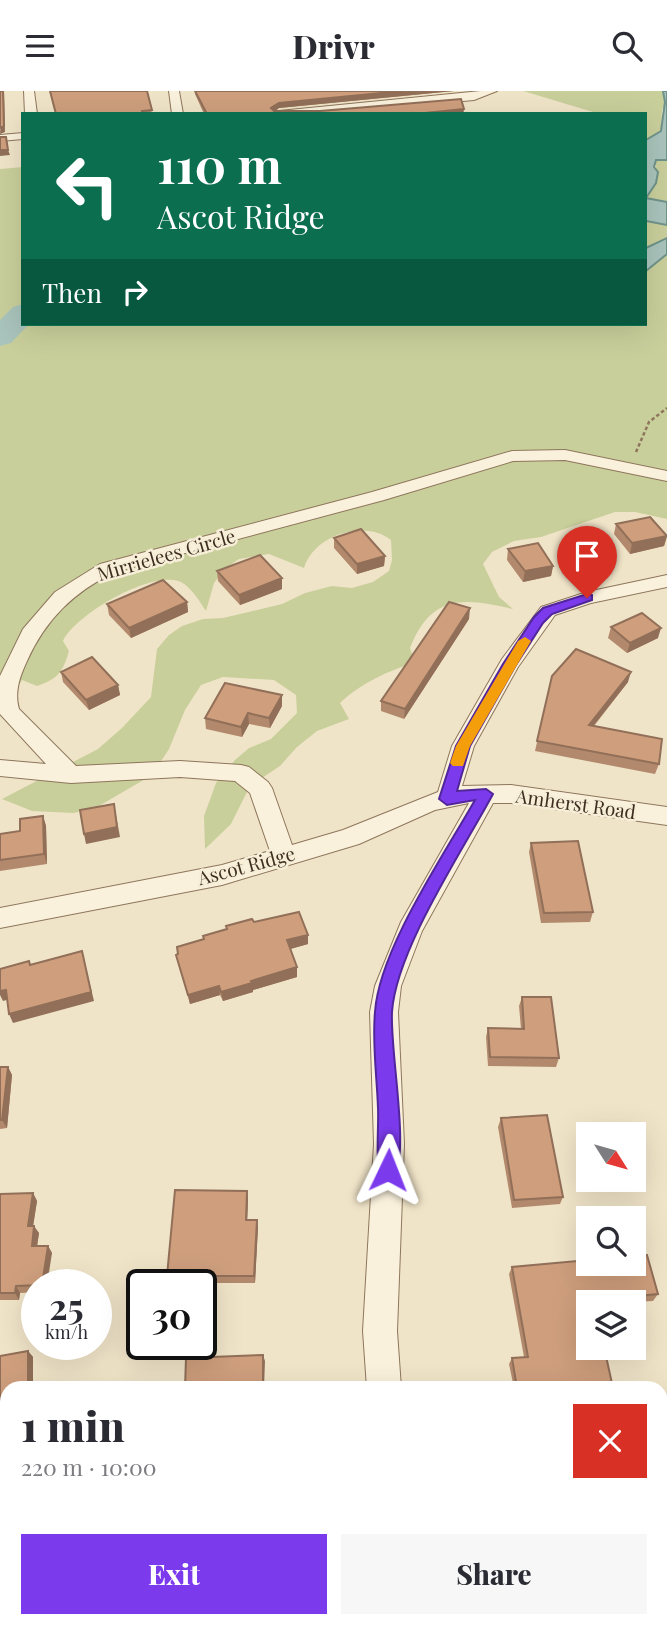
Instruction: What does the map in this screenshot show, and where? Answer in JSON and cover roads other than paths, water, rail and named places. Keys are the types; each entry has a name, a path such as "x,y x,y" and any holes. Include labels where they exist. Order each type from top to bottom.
{"street":[{"path":"29,91 31,112"},
{"path":"174,91 178,112"},
{"path":"356,91 367,106"},
{"path":"301,112 474,97 492,91"},
{"path":"0,138 21,136"},
{"name":"Mirrielees Circle","path":"71,775 9,710 6,694 10,677 26,640 46,610 63,593 90,576 130,562 352,503 512,456 565,455 667,476"},
{"path":"447,799 463,746 509,664 548,611 587,598 667,581"},
{"path":"0,768 71,775 180,769 241,773 260,788 283,855"},
{"name":"Ascot Ridge","path":"0,918 222,875 350,837 430,802 467,794 486,794"},
{"path":"384,1381 380,1331 389,1144 383,1012 388,986 411,929 486,794"},
{"name":"Amherst Road","path":"486,794 511,794 667,816"}],"water":[{"path":"663,91 667,91 667,160 656,160 656,183 647,196 647,139 661,131 665,102"},
{"path":"647,198 667,202 667,225 647,221"},
{"path":"667,238 667,254 647,270 647,248"}],"waterway":[{"path":"0,337 21,315"}]}
